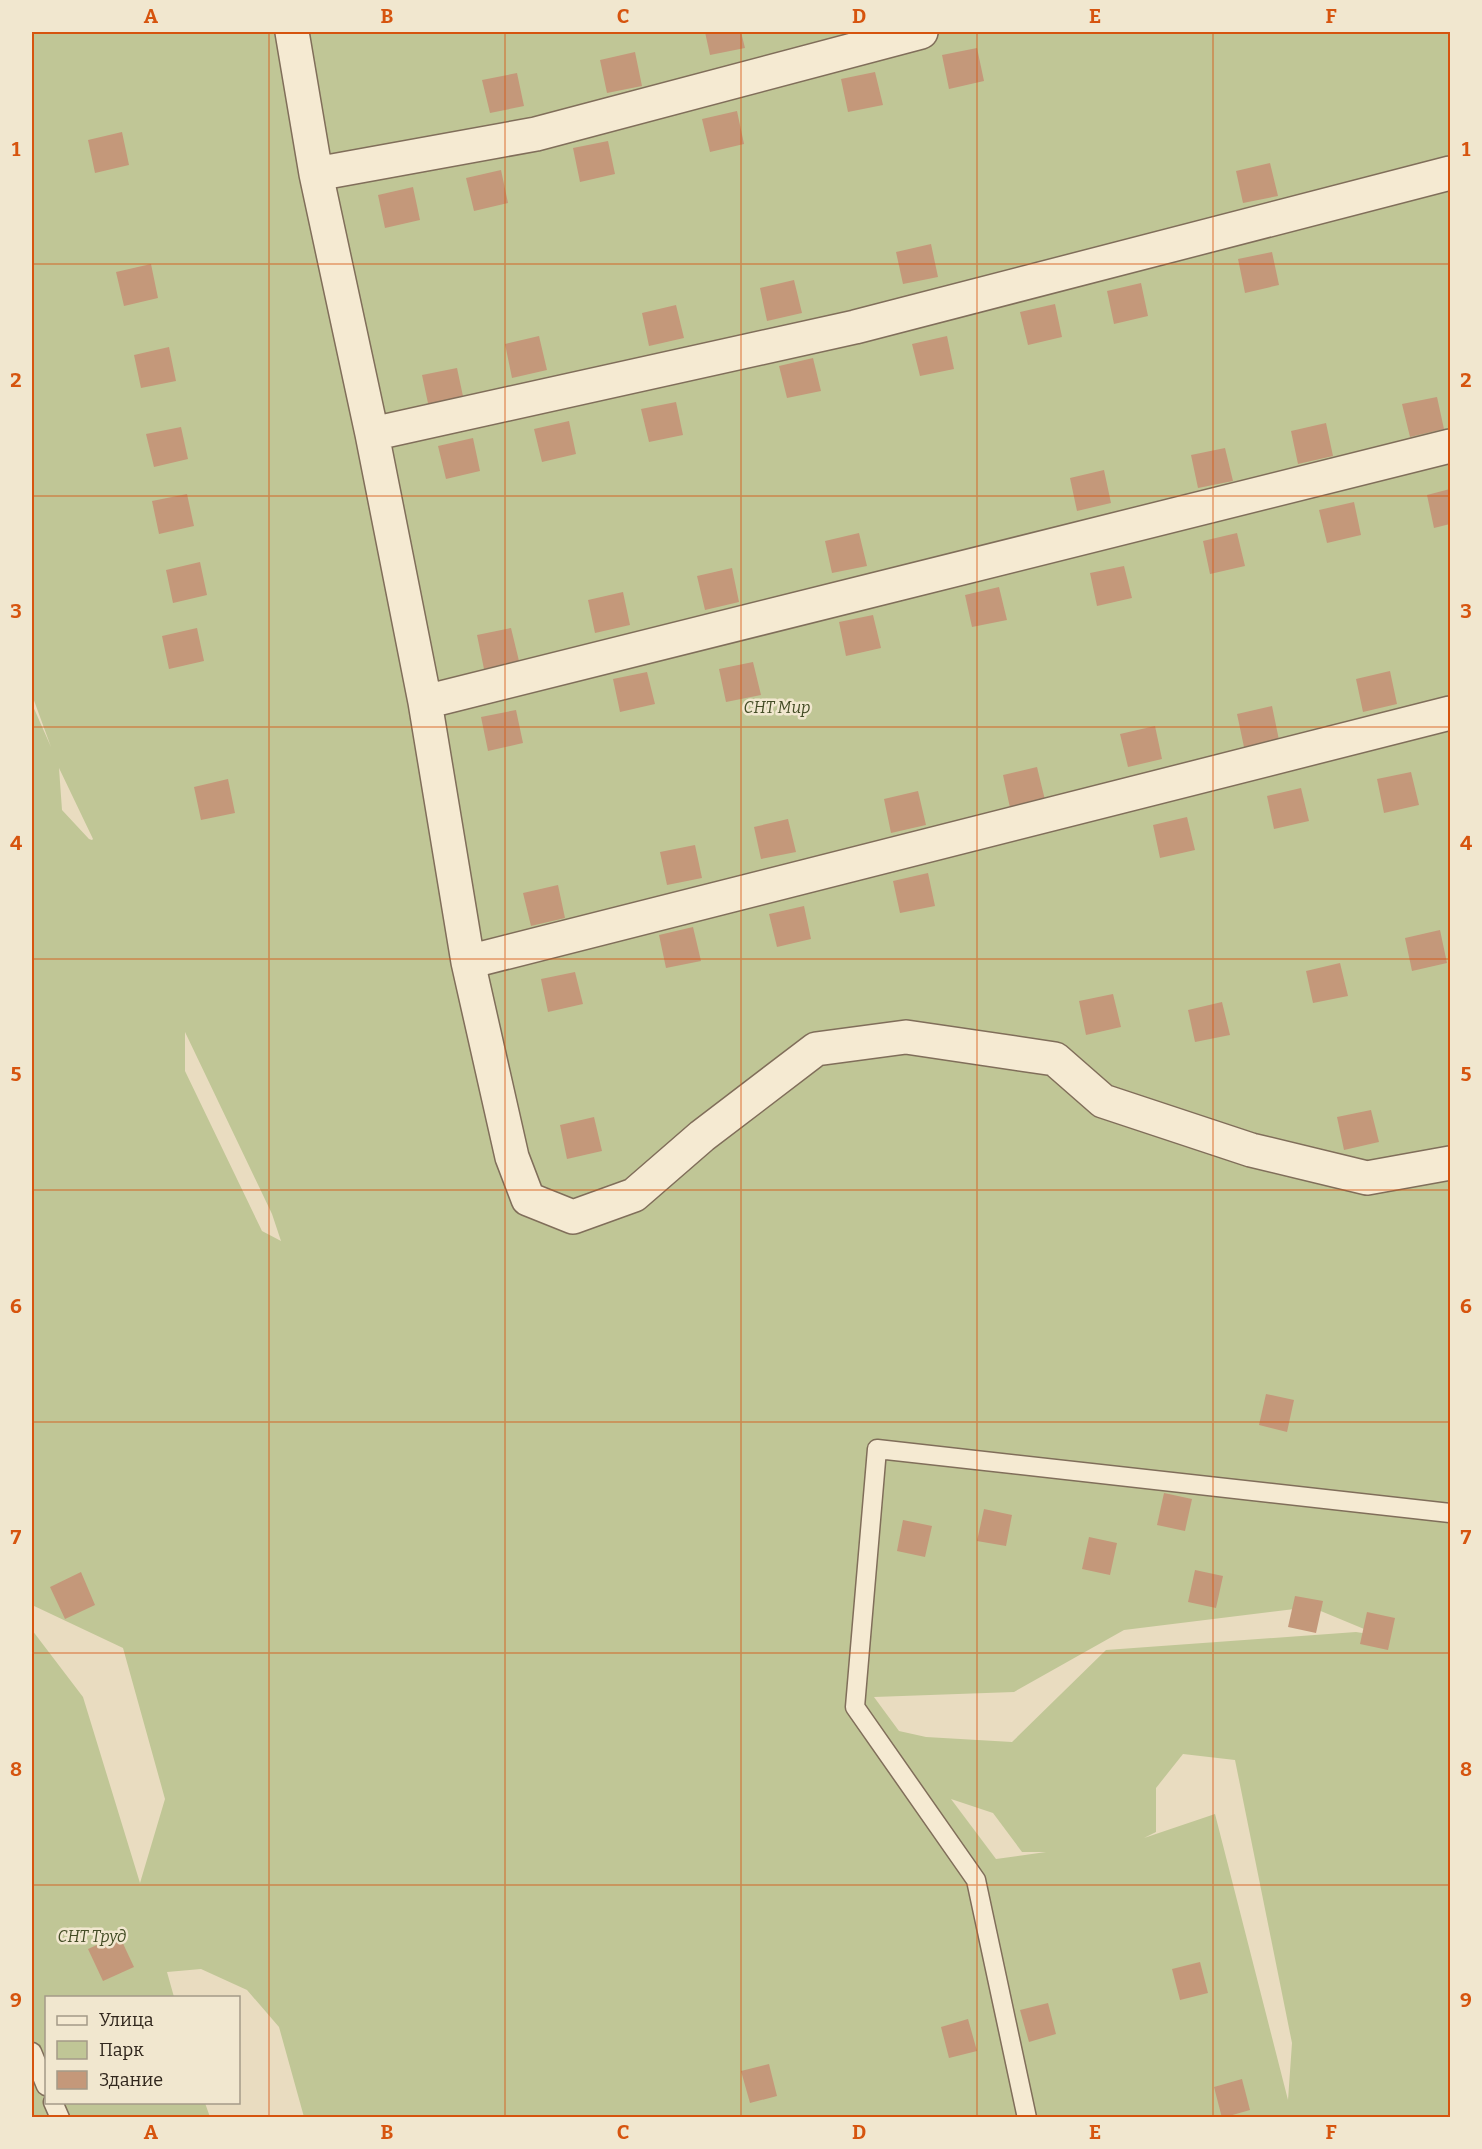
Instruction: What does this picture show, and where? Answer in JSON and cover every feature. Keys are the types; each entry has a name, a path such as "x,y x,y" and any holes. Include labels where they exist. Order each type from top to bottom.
{"street":[{"path":"292,32 316,174 372,434 424,702 468,962 512,1157 528,1199 573,1217 633,1195 702,1136 816,1049 906,1037 1055,1059 1103,1101 1251,1150 1367,1178 1450,1163"},
{"path":"316,174 536,134 921,32"},
{"path":"372,434 855,327 1450,173"},
{"path":"424,702 1450,446"},
{"path":"468,962 1450,713"}],"lane":[{"path":"1028,2118 976,1880 855,1707 877,1449 1450,1513"},
{"path":"33,2059 45,2084"},
{"path":"53,2104 60,2118"}],"green space":[{"name":"СНТ Мир","path":"32,32 1450,32 1450,2117 304,2117 279,2027 247,1990 201,1969 167,1972 174,1996 45,1996 45,2104 205,2104 210,2117 32,2117 32,1630 83,1697 140,1883 165,1799 123,1648 32,1605 32,704 51,747 32,695","holes":["59,768 93,839 92,840 62,810","185,1032 272,1214 281,1241 262,1231 185,1071","1311,1607 1381,1636 1356,1632 1106,1650 1012,1742 926,1737 899,1731 874,1697 1014,1692 1124,1630","1183,1754 1235,1760 1292,2043 1288,2100 1215,1814 1144,1838 1156,1832 1156,1788","951,1799 993,1813 1022,1852 1046,1852 996,1859"]}],"building":[{"path":"705,32 741,32 745,48 710,55"},
{"path":"977,48 984,81 949,89 942,55"},
{"path":"635,52 642,86 607,93 600,60"},
{"path":"875,72 883,105 848,112 841,79"},
{"path":"517,73 524,106 490,113 482,80"},
{"path":"737,111 744,144 710,152 702,119"},
{"path":"122,132 129,165 95,173 88,140"},
{"path":"608,141 615,174 580,182 573,148"},
{"path":"1270,163 1278,196 1243,203 1236,171"},
{"path":"501,170 508,203 474,211 466,178"},
{"path":"413,187 420,220 385,228 378,195"},
{"path":"931,244 938,277 903,284 896,252"},
{"path":"1272,252 1279,285 1245,293 1238,259"},
{"path":"151,264 158,298 124,306 116,272"},
{"path":"794,280 802,313 767,321 760,288"},
{"path":"1141,283 1148,316 1114,324 1107,291"},
{"path":"1055,304 1062,337 1028,345 1020,312"},
{"path":"676,305 684,338 649,346 642,313"},
{"path":"539,336 547,370 512,378 505,344"},
{"path":"947,336 954,369 920,376 912,344"},
{"path":"169,347 176,381 141,388 134,355"},
{"path":"813,358 821,391 787,398 779,366"},
{"path":"457,368 464,401 429,408 422,375"},
{"path":"1437,397 1444,429 1410,437 1402,404"},
{"path":"676,402 683,435 649,442 641,409"},
{"path":"569,421 576,454 542,462 534,429"},
{"path":"1326,423 1333,456 1298,464 1291,431"},
{"path":"181,427 188,459 154,467 146,434"},
{"path":"473,438 480,471 446,479 438,446"},
{"path":"1225,448 1233,481 1198,488 1191,455"},
{"path":"1104,470 1111,503 1077,511 1070,478"},
{"path":"1450,489 1450,524 1434,528 1427,495"},
{"path":"187,494 194,526 159,534 152,501"},
{"path":"1354,502 1361,535 1327,543 1319,510"},
{"path":"859,533 867,566 832,573 825,541"},
{"path":"1237,533 1245,566 1210,574 1203,541"},
{"path":"200,562 207,595 173,603 166,570"},
{"path":"1124,566 1132,598 1097,606 1090,573"},
{"path":"732,568 739,602 705,610 697,576"},
{"path":"999,587 1007,620 972,627 965,595"},
{"path":"623,592 630,625 595,633 588,600"},
{"path":"873,615 881,648 846,656 839,622"},
{"path":"197,628 204,661 169,669 162,636"},
{"path":"511,628 519,661 484,669 477,635"},
{"path":"753,662 761,695 726,702 719,669"},
{"path":"1390,671 1397,704 1363,712 1356,679"},
{"path":"647,672 655,704 620,712 613,679"},
{"path":"1272,706 1279,740 1244,747 1237,714"},
{"path":"516,710 523,743 488,751 481,717"},
{"path":"1155,726 1162,759 1128,767 1120,734"},
{"path":"1037,767 1045,800 1010,808 1003,775"},
{"path":"1411,772 1419,805 1384,813 1377,779"},
{"path":"228,779 235,813 201,820 194,787"},
{"path":"1301,788 1309,821 1274,829 1267,796"},
{"path":"918,791 926,825 891,833 884,799"},
{"path":"1187,817 1195,850 1160,858 1153,825"},
{"path":"788,819 796,852 761,859 754,827"},
{"path":"695,845 702,878 667,885 660,852"},
{"path":"928,873 935,906 900,913 893,881"},
{"path":"558,885 565,918 531,926 523,893"},
{"path":"804,906 811,939 777,947 769,914"},
{"path":"693,927 701,961 666,968 659,935"},
{"path":"1440,930 1447,963 1412,971 1405,938"},
{"path":"1340,963 1348,996 1313,1003 1306,971"},
{"path":"575,972 583,1004 548,1012 541,979"},
{"path":"1113,994 1121,1027 1086,1035 1079,1001"},
{"path":"1222,1002 1230,1035 1195,1042 1188,1010"},
{"path":"1371,1110 1379,1142 1344,1150 1337,1117"},
{"path":"594,1117 602,1151 567,1159 560,1125"},
{"path":"1266,1394 1294,1400 1287,1432 1259,1425"},
{"path":"1164,1493 1192,1499 1185,1531 1157,1525"},
{"path":"984,1509 1012,1515 1006,1546 977,1541"},
{"path":"903,1520 932,1526 925,1557 897,1551"},
{"path":"1089,1537 1117,1543 1110,1575 1082,1569"},
{"path":"1195,1570 1223,1576 1216,1608 1188,1602"},
{"path":"81,1572 95,1605 65,1619 50,1587"},
{"path":"1295,1596 1323,1601 1316,1633 1288,1627"},
{"path":"1367,1612 1395,1618 1388,1650 1360,1644"},
{"path":"119,1935 134,1967 103,1981 88,1949"},
{"path":"1200,1962 1208,1993 1180,2000 1172,1969"},
{"path":"1048,2003 1056,2034 1029,2042 1020,2010"},
{"path":"968,2019 977,2051 949,2058 941,2027"},
{"path":"769,2064 777,2096 750,2103 741,2071"},
{"path":"1242,2079 1250,2110 1222,2118 1214,2087"}],"park label":[{"name":"СНТ Труд","path":"92,1936"}]}
